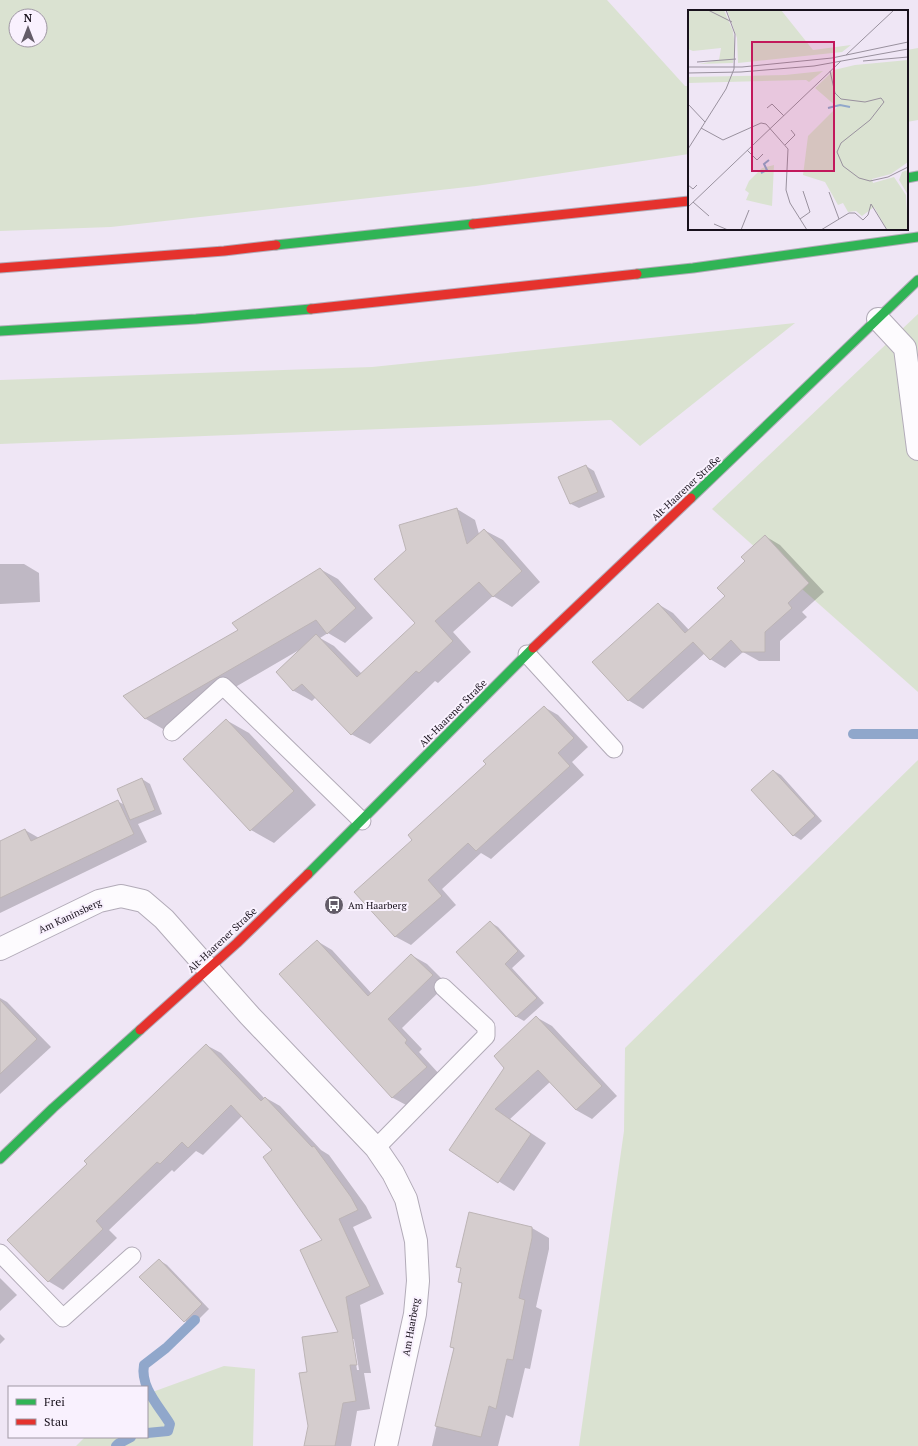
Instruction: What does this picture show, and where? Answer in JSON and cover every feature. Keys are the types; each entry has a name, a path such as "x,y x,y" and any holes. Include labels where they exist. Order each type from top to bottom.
{"main road":[{"path":"908,178 918,176"},
{"path":"0,268 224,251 688,201"},
{"path":"0,331 196,319 317,308 693,268 918,237"},
{"name":"Alt-Haarener Straße","path":"0,1159 53,1108 208,970 362,821 527,654 918,280"}],"street":[{"path":"878,319 905,348 918,449"},
{"name":"Am Kaninsberg","path":"0,949 99,901 121,896 143,901 164,919 208,970"},
{"name":"Am Haarberg","path":"208,970 376,1148 393,1173 406,1199 416,1241 418,1281 415,1314 386,1446"}],"lane":[{"path":"527,654 614,749"},
{"path":"172,732 223,686 362,821"},
{"path":"376,1148 486,1036 486,1027 443,987"},
{"path":"0,1253 63,1318 132,1256"}],"green space":[{"path":"0,0 607,0 685,86 688,86 688,154 476,186 111,227 0,231"},
{"path":"918,48 918,120 908,122 908,50"},
{"path":"918,314 918,692 712,509"},
{"path":"795,323 640,446 611,420 0,444 0,380 372,367"},
{"path":"918,760 918,1446 579,1446 624,1131 625,1048"},
{"path":"224,1366 255,1369 253,1446 76,1446 84,1438 148,1438 148,1394"}],"building":[{"path":"586,465 598,492 570,504 558,477"},
{"path":"457,508 467,544 484,529 522,571 493,597 479,582 435,621 453,641 419,673 416,671 351,735 302,684 293,691 276,672 316,634 357,677 415,623 374,579 406,550 399,525"},
{"path":"765,535 809,583 788,603 792,608 765,632 765,652 742,652 731,640 710,660 693,642 628,701 592,662 658,603 685,633 725,596 717,588 745,561 741,557"},
{"path":"320,568 356,608 327,634 316,620 145,719 123,696 238,630 232,623"},
{"path":"544,706 574,738 558,753 570,766 476,851 468,843 428,880 442,896 395,937 354,892 412,840 408,835 486,764 483,761"},
{"path":"226,719 294,791 250,831 183,759"},
{"path":"773,770 815,816 793,836 751,790"},
{"path":"142,778 155,810 130,820 117,789"},
{"path":"118,800 134,834 0,898 0,841 25,829 31,841"},
{"path":"490,921 518,951 505,964 537,998 516,1017 456,952"},
{"path":"317,940 368,996 411,954 433,975 388,1019 407,1040 405,1043 427,1067 392,1098 279,974"},
{"path":"0,1000 37,1039 0,1074"},
{"path":"536,1016 602,1086 576,1110 538,1070 495,1109 531,1134 498,1183 449,1150 504,1068 494,1056"},
{"path":"206,1044 261,1101 265,1097 312,1147 314,1146 351,1197 358,1210 339,1219 370,1286 346,1297 357,1365 350,1365 356,1401 343,1403 335,1446 304,1446 308,1426 299,1373 307,1372 302,1337 338,1332 300,1250 322,1240 263,1157 272,1150 231,1105 188,1148 182,1142 160,1164 157,1162 96,1221 103,1229 48,1282 7,1240 87,1164 84,1161"},
{"path":"469,1212 532,1227 532,1238 519,1298 525,1300 513,1360 507,1359 496,1409 489,1406 481,1437 435,1426 454,1348 450,1347 462,1283 458,1282 461,1268 456,1267"},
{"path":"159,1259 202,1304 184,1322 139,1277"}],"waterway":[{"path":"853,734 918,734"},
{"path":"147,1386 144,1365 166,1348 195,1320"},
{"path":"148,1389 170,1424 168,1431 148,1433"},
{"path":"116,1446 129,1438"}],"traffic: fast":[{"path":"908,178 918,176"},
{"path":"276,245 473,224"},
{"path":"637,274 693,268 918,237"},
{"path":"691,498 918,280"},
{"path":"0,331 196,319 311,309"},
{"path":"308,874 533,648"},
{"path":"0,1159 53,1108 140,1030"}],"traffic: jam":[{"path":"473,224 688,201"},
{"path":"0,268 224,251 276,245"},
{"path":"311,309 637,274"},
{"path":"533,648 691,498"},
{"path":"140,1030 237,943 308,874"}],"place":[{"name":"Am Haarberg","path":"334,905"}]}
